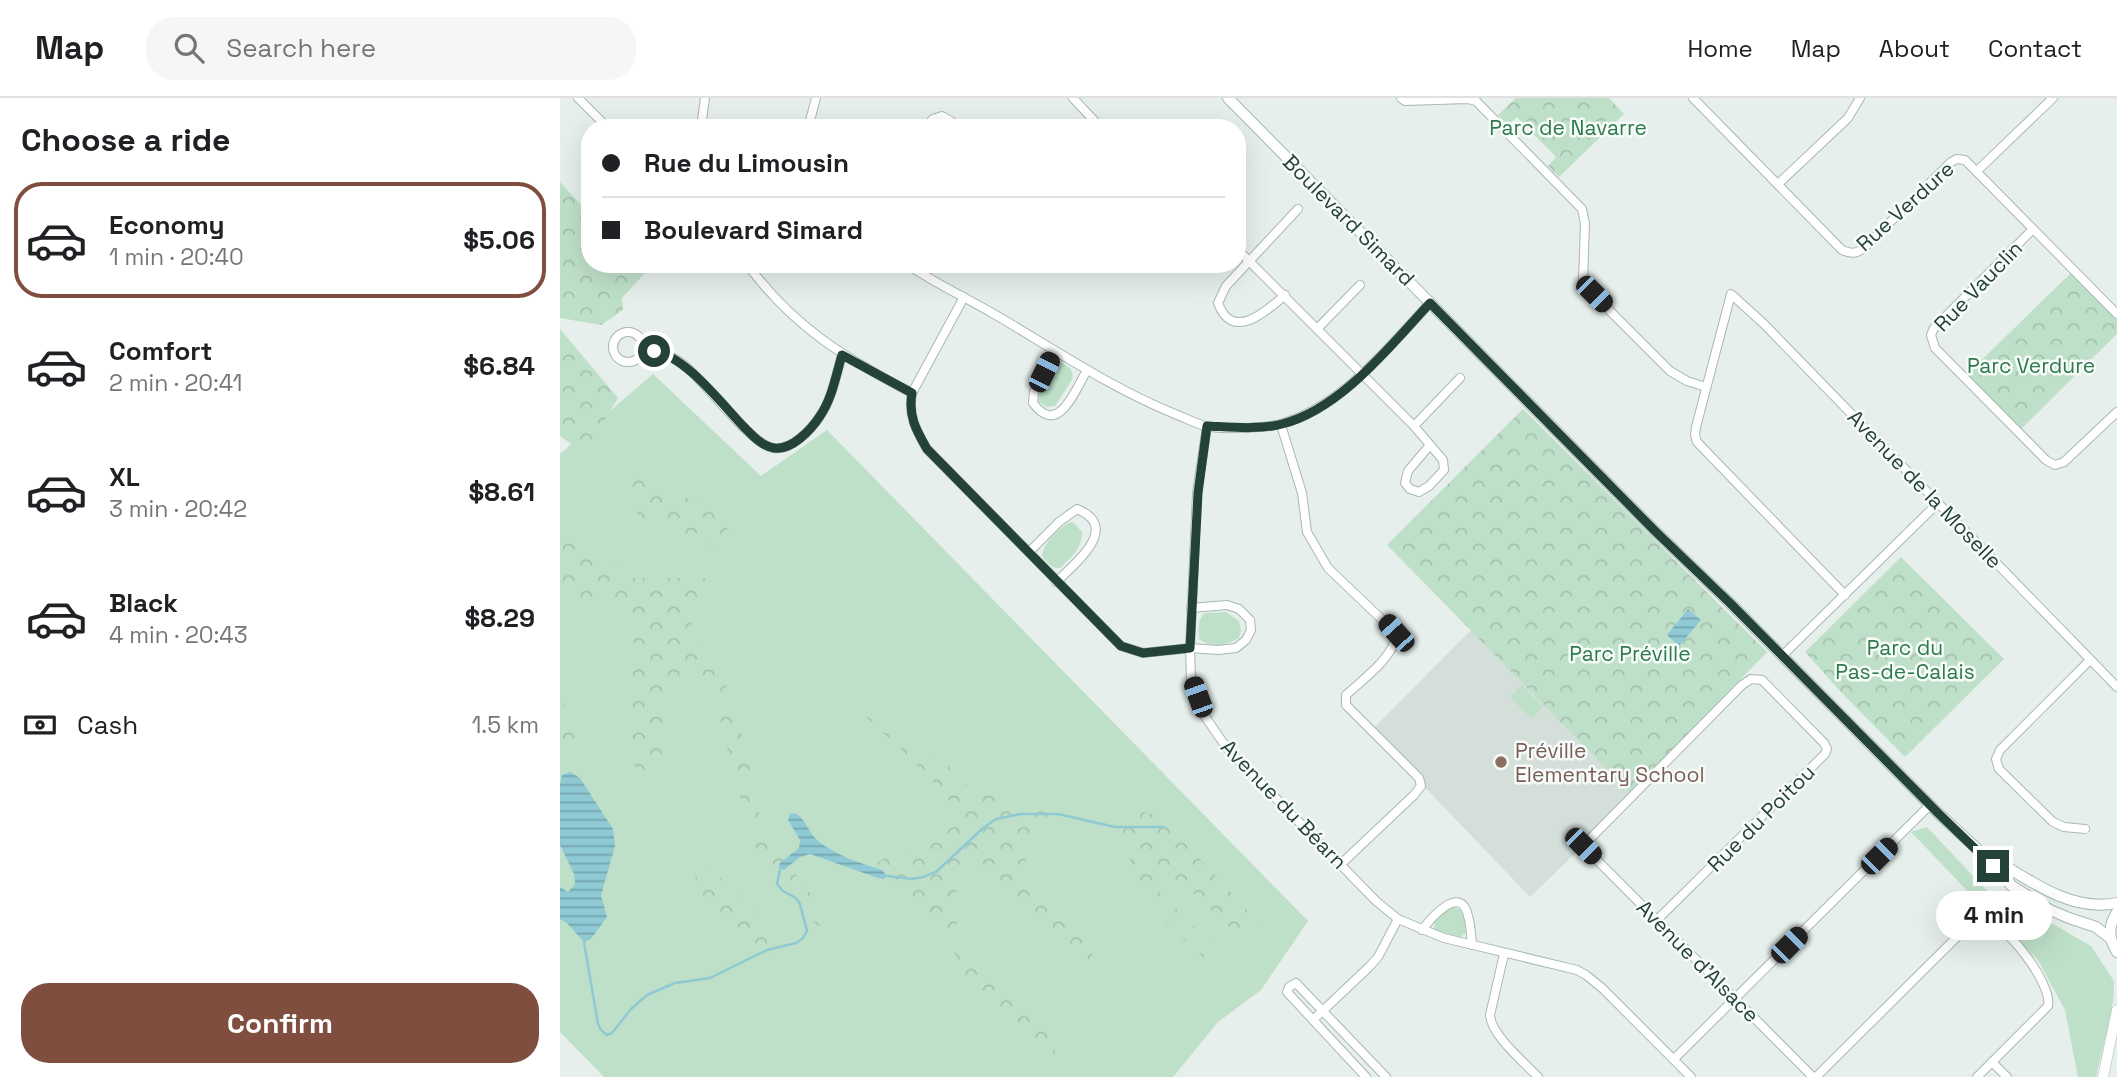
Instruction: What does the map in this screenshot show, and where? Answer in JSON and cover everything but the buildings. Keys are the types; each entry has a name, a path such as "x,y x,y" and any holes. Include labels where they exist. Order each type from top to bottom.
{"main road":[{"name":"Boulevard Simard","path":"1228,98 1655,531 1783,655 2012,886 2029,898 2069,918 2093,925 2110,938"},
{"name":"Boulevard Simard","path":"1975,847 2066,899 2090,905 2117,903"},
{"path":"2116,954 2110,938 2110,926 2117,912"}],"street":[{"path":"578,98 599,119"},
{"path":"702,119 705,98"},
{"path":"810,119 816,98"},
{"path":"1073,98 1093,119"},
{"path":"1401,98 1405,101 1476,101 1582,209 1585,225 1583,281 1588,289 1670,371 1687,381 1706,387 1696,427 1697,442 1845,595"},
{"name":"Rue Verdure","path":"1694,98 1842,250 1849,254 1864,248 1951,162 1957,159 1965,160 2117,314"},
{"path":"1778,184 1847,118 1860,98"},
{"path":"1977,171 2053,98"},
{"path":"2038,99 2043,108"},
{"path":"1246,264 1298,209"},
{"name":"Rue Vauclin","path":"2033,229 1934,328 1931,335 1935,348 2046,460 2055,465 2064,462 2117,412"},
{"path":"1246,257 1363,373 1414,426 1443,460 1444,470 1429,486 1419,492 1410,489 1405,483 1408,471 1430,445"},
{"path":"754,273 763,286 811,332 842,355 912,393"},
{"path":"919,273 1087,370 1154,405 1207,426 1239,428 1281,425 1335,398 1363,373 1430,303"},
{"path":"1238,273 1226,286 1218,303 1222,315 1231,321 1243,322 1265,314 1285,295"},
{"path":"1317,329 1360,285"},
{"name":"Avenue de la Moselle","path":"1706,387 1731,293 2117,687"},
{"path":"964,297 912,393 910,407 914,427 927,449 1121,646 1143,653 1190,648 1236,648 1246,640 1251,630 1250,620 1239,609 1227,605 1191,608"},
{"path":"643,349 664,353 684,365 756,439 771,448 784,448 793,444 821,415 842,355"},
{"path":"1055,351 1034,392 1033,403 1040,412 1054,416 1062,412 1087,370"},
{"path":"1414,426 1460,378"},
{"path":"1281,425 1301,493 1307,532 1328,568 1396,633 1396,642 1388,655 1346,695 1346,705 1419,778 1421,786 1341,864"},
{"name":"Avenue du Béarn","path":"1207,426 1198,493 1191,608 1191,679 1204,715 1226,747 1376,901 1398,919 1422,930 1472,945 1577,970 1602,988 1691,1077"},
{"path":"1783,655 1938,503"},
{"path":"1028,552 1059,522 1077,509 1086,513 1095,526 1095,538 1088,553 1056,582"},
{"path":"2085,829 2064,827 2053,822 1999,769 1996,759 2000,750 2090,660"},
{"name":"Rue du Poitou","path":"1583,846 1742,685 1757,678 1767,684 1824,743 1827,749 1825,754 1657,920"},
{"path":"1674,1059 1930,805"},
{"name":"Avenue d'Alsace","path":"1583,846 1815,1077"},
{"path":"1422,930 1444,907 1456,902 1466,909 1472,945"},
{"path":"1815,1077 1969,925 1981,918 1993,922 2031,961 2049,1001 2048,1006 1977,1077"},
{"path":"1313,1020 1378,957 1398,919"},
{"path":"1504,954 1490,1021 1538,1077"},
{"path":"1366,1077 1287,992 1289,987 1296,983 1386,1077"},
{"path":"2103,1077 2117,1010"},
{"path":"1992,1062 2007,1077"}],"shaded area":[{"name":"Préville Elementary School","path":"1471,630 1630,793 1583,846 1530,897 1371,731"}],"green space":[{"name":"Parc de Navarre","path":"1516,98 1609,98 1624,114 1559,177 1548,166 1556,157 1517,117 1508,125 1498,115"},
{"path":"560,182 581,204 581,273 645,273 622,298 623,310 601,325 560,318"},
{"name":"Parc Verdure","path":"2074,270 2117,314 2117,334 2018,432 1963,378"},
{"path":"560,329 618,398 594,437 580,450 560,436"},
{"path":"1061,362 1071,369 1073,378 1055,406 1047,407 1039,402 1040,391 1048,373"},
{"path":"653,374 761,476 827,430 1308,921 1261,990 1218,1022 1173,1077 604,1077 560,1032 560,454"},
{"name":"Parc Préville","path":"1523,409 1767,652 1630,793 1387,545"},
{"path":"637,474 714,511 733,536 713,545 639,521 632,489"},
{"path":"1071,522 1082,532 1080,543 1060,568 1054,567 1042,556 1043,551 1052,536"},
{"path":"569,543 595,549 634,578 709,578 712,590 689,619 728,688 747,751 762,829 830,920 828,933 805,915 756,848 734,779 712,684 673,679 666,711 666,773 646,780 628,758 635,622 609,599 560,600 560,544"},
{"name":"Parc du Pas-de-Calais","path":"1901,557 2004,659 1905,757 1805,652"},
{"path":"1226,612 1239,621 1239,638 1219,645 1208,644 1199,639 1200,622 1205,613"},
{"path":"1522,685 1543,707 1532,719 1510,697"},
{"path":"560,695 575,736 572,761 560,758"},
{"path":"862,713 945,762 968,787 1010,803 1054,803 1052,819 1031,842 1023,872 1085,938 1107,988 1000,879 962,869 954,902 959,941 1040,1023 1060,1059 1046,1057 963,973 949,942 874,865 896,851 916,846 963,822 931,779"},
{"path":"1126,808 1168,818 1195,854 1268,932 1233,930 1179,880 1165,879 1159,892 1224,957 1214,967 1153,910 1134,876 1118,815"},
{"path":"1927,827 1991,895 2025,908 2091,946 2114,981 2110,1017 2096,1077 2078,1077 2065,1010 2038,960 1994,916 1984,911 1973,913 1981,905 1911,832"},
{"path":"705,864 758,913 774,952 771,971 758,965 712,914 695,877"},
{"path":"1449,907 1460,909 1464,916 1466,933 1460,937 1435,930 1437,918"}],"water":[{"path":"1688,609 1701,620 1679,646 1667,635"},
{"path":"570,772 580,778 613,829 615,846 601,895 607,917 591,939 584,942 560,919 560,887 568,892 575,884 574,874 560,845 560,784 562,775"},
{"path":"795,813 823,845 848,858 882,870 887,876 884,879 878,878 810,854 800,857 784,870 778,868 780,863 799,848 800,840 788,820 790,814"}],"waterway":[{"path":"887,876 912,879 936,872 996,819 1021,814 1058,814 1115,827 1164,827"},
{"path":"584,942 598,1024 607,1035 612,1033 631,1009 647,995 675,983 710,978 767,950 796,943 803,938 807,931 800,904 777,884 780,870"}],"place":[{"name":"Préville Elementary School","path":"1501,762"}],"route":[{"path":"654,351 664,353 684,365 756,439 771,448 784,448 793,444 821,415 842,355 912,393 910,407 914,427 927,449 1121,646 1143,653 1190,648 1198,493 1207,426 1239,428 1281,425 1310,413 1335,398 1363,373 1430,303 1655,531 1993,866"}]}
